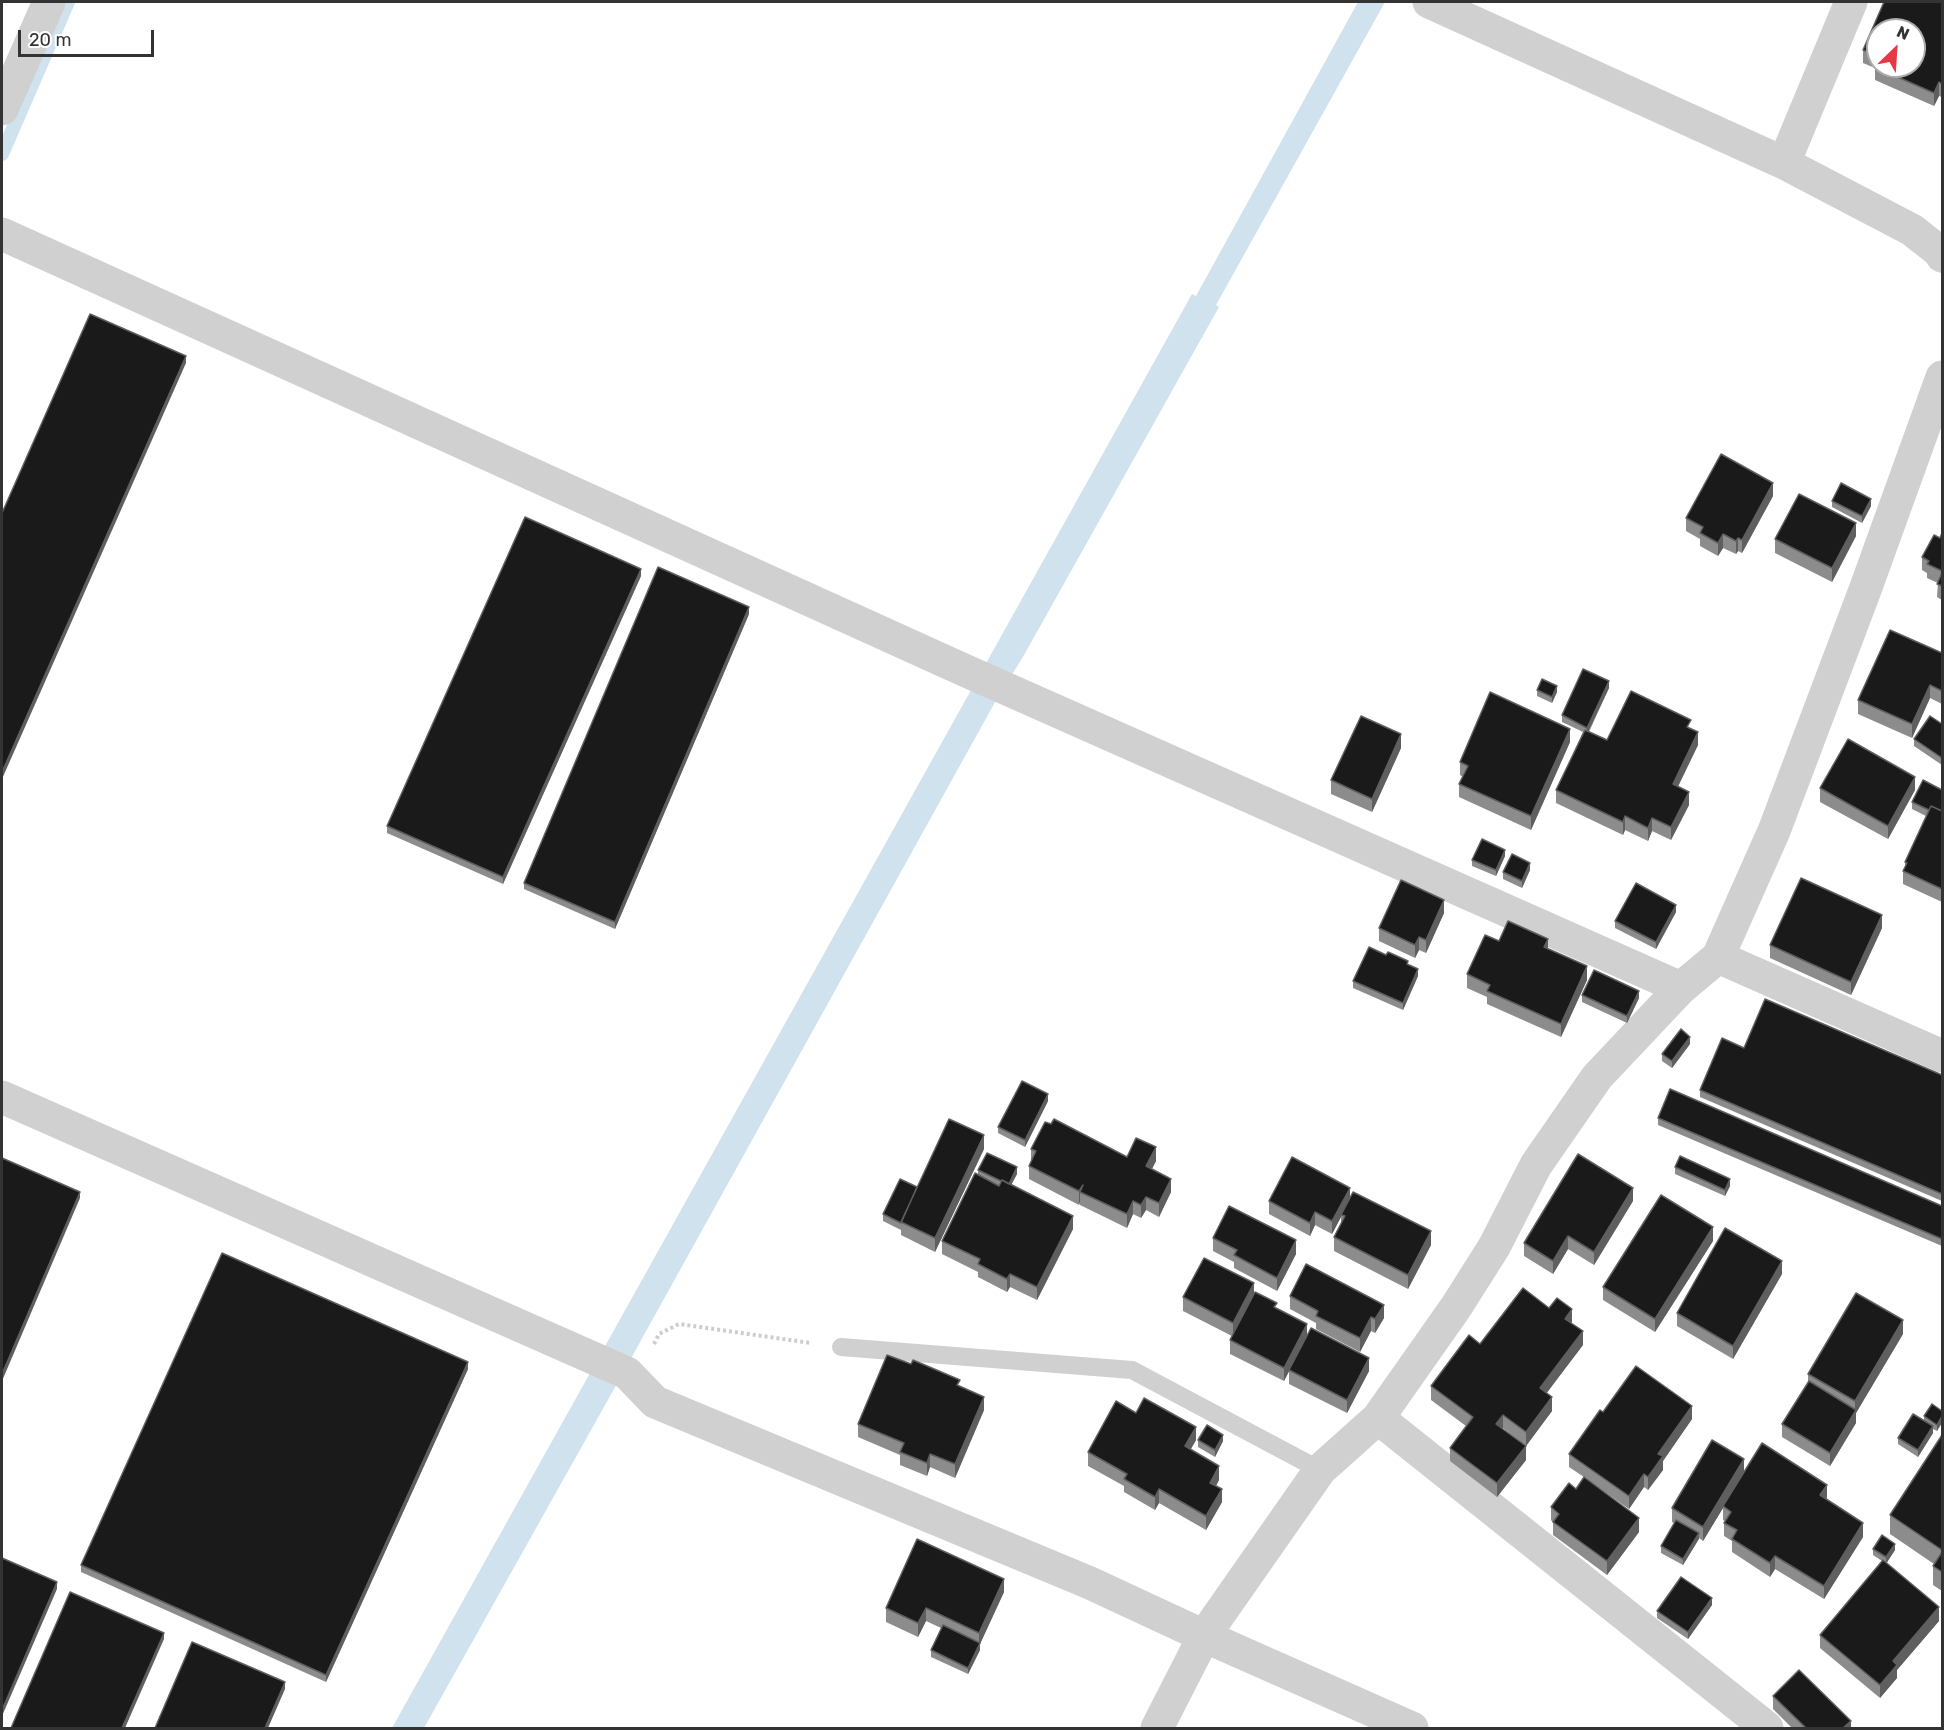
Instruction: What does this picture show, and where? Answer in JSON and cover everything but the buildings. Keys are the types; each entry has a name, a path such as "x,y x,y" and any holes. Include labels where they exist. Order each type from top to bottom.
{"street":[{"path":"2,109 49,2"},
{"path":"1429,2 1784,163 1912,230 1942,256"},
{"path":"1784,163 1851,2"},
{"path":"2,234 964,670 1681,988"},
{"path":"1157,1728 1204,1636 1320,1470 1378,1418 1462,1297 1494,1247 1536,1165 1597,1077 1681,988 1718,957 1774,831 1942,377"},
{"path":"1718,957 1942,1056"},
{"path":"2,1097 596,1359 632,1378 655,1402 1090,1583 1412,1728"},
{"path":"1378,1418 1767,1728"}],"lane":[{"path":"841,1347 1132,1370 1320,1470"}],"path":[{"path":"632,1378 659,1335 679,1324 841,1347"}],"water":[{"path":"1358,2 1385,2 1216,305 1219,307 1024,655 994,704 609,1398 424,1728 392,1728 1192,294 1196,296"}],"waterway":[{"path":"2,154 68,2"}]}
